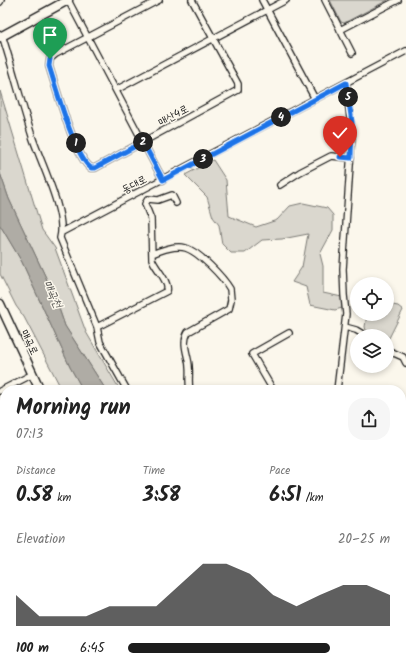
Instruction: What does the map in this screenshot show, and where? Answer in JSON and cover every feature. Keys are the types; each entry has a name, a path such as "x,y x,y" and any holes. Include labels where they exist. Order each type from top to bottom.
{"street":[{"path":"124,385 100,342 97,327 60,238 62,232 59,210 32,138 1,36 68,0 163,180"},
{"name":"매산4로","path":"159,0 56,54 49,63 67,120 84,162 91,168 95,168 238,90 238,84 192,0"},
{"path":"262,0 315,99"},
{"path":"116,90 286,0"},
{"path":"325,0 352,53"},
{"path":"340,30 398,0"},
{"name":"동대로","path":"62,232 406,51"},
{"path":"338,385 346,314 343,269 351,158 352,122 346,83"},
{"path":"280,186 300,172 331,156 351,158"},
{"path":"97,327 167,291 167,285 154,264 152,254 151,219 144,204 150,199 158,200 172,195 176,203"},
{"path":"152,254 169,248 187,249 204,261 230,289 231,300 229,309 188,332 186,336 185,344 190,366 190,385"},
{"name":"매곡로","path":"0,304 38,385"},
{"path":"345,327 352,329"},
{"path":"270,385 252,354 289,333"},
{"path":"394,353 403,357 406,363"},
{"path":"10,385 33,374"}],"shaded area":[{"path":"330,0 388,0 344,23 341,22"},
{"path":"0,91 42,230 55,248 86,332 117,385 103,385 65,326 55,297 9,199 0,173"},
{"path":"213,160 226,180 229,216 256,227 277,220 290,206 303,203 327,208 333,215 333,230 320,254 323,266 323,293 342,297 342,308 335,310 310,305 306,287 292,282 302,267 308,234 282,239 262,240 245,253 231,253 222,244 219,225 213,217 207,197 185,175"},
{"path":"0,225 22,262 70,367 80,385 59,385 0,274"},
{"path":"394,305 398,306 403,310 394,329 366,329 366,321 394,321"}],"water":[{"name":"매곡천","path":"0,173 9,199 55,297 65,326 103,385 80,385 70,367 22,262 0,225"}],"route":[{"path":"50,59 49,66 67,120 84,162 91,168 95,168 143,142 163,180 346,83 352,122 351,158 340,157"}]}
